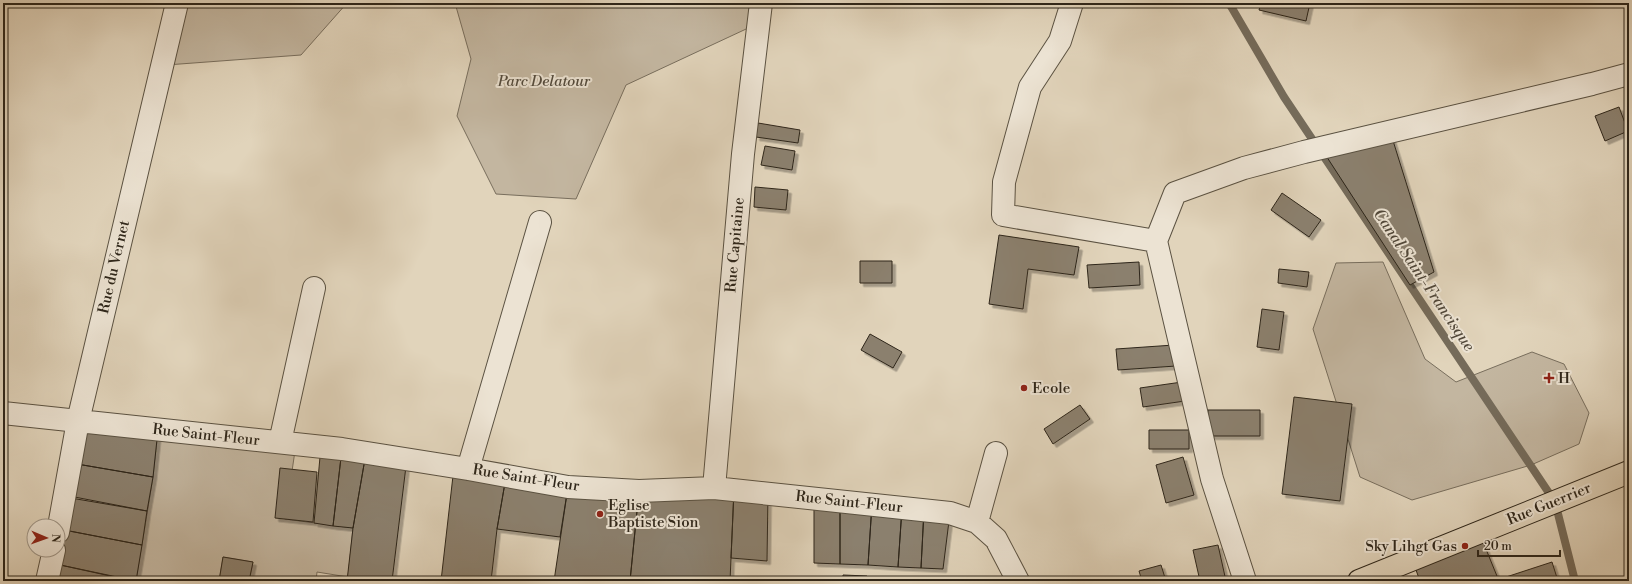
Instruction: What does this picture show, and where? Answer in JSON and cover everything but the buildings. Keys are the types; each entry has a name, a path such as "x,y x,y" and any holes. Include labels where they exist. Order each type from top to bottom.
{"main road":[{"name":"Rue Guerrier","path":"1359,581 1629,472"}],"street":[{"name":"Rue du Vernet","path":"61,518 78,421 177,3"},
{"name":"Rue Capitaine","path":"714,488 743,154 762,3"},
{"path":"1072,3 1060,40 1030,87 1004,182 1003,215 1156,241"},
{"path":"1245,581 1212,479 1156,241 1175,193 1244,168 1304,152 1629,74"},
{"path":"468,469 540,222"},
{"path":"280,442 314,288"},
{"name":"Rue Saint-Fleur","path":"3,413 342,449 568,487 639,491 714,488 950,513 977,522 996,538 1018,581"},
{"path":"977,522 996,453"},
{"path":"47,581 52,558"}],"green space":[{"path":"170,3 347,3 301,55 153,66"},
{"name":"Parc Delatour","path":"455,3 761,3 759,23 626,85 576,199 496,194 457,116 471,59"},
{"path":"1383,262 1425,359 1456,382 1532,352 1564,364 1589,413 1579,444 1531,465 1412,500 1360,477 1313,329 1336,263"},
{"path":"158,430 296,444 285,519 353,528 348,577 317,572 316,581 249,581 253,562 223,557 219,581 136,581 153,477"}],"waterway":[{"name":"Canal Saint-Francisque","path":"1229,3 1284,97 1555,502 1575,581"}],"place":[{"name":"H","path":"1549,378"},
{"name":"Ecole","path":"1024,388"},
{"name":"Eglise Baptiste Sion","path":"600,514"},
{"name":"Sky Lihgt Gas","path":"1465,546"}]}
